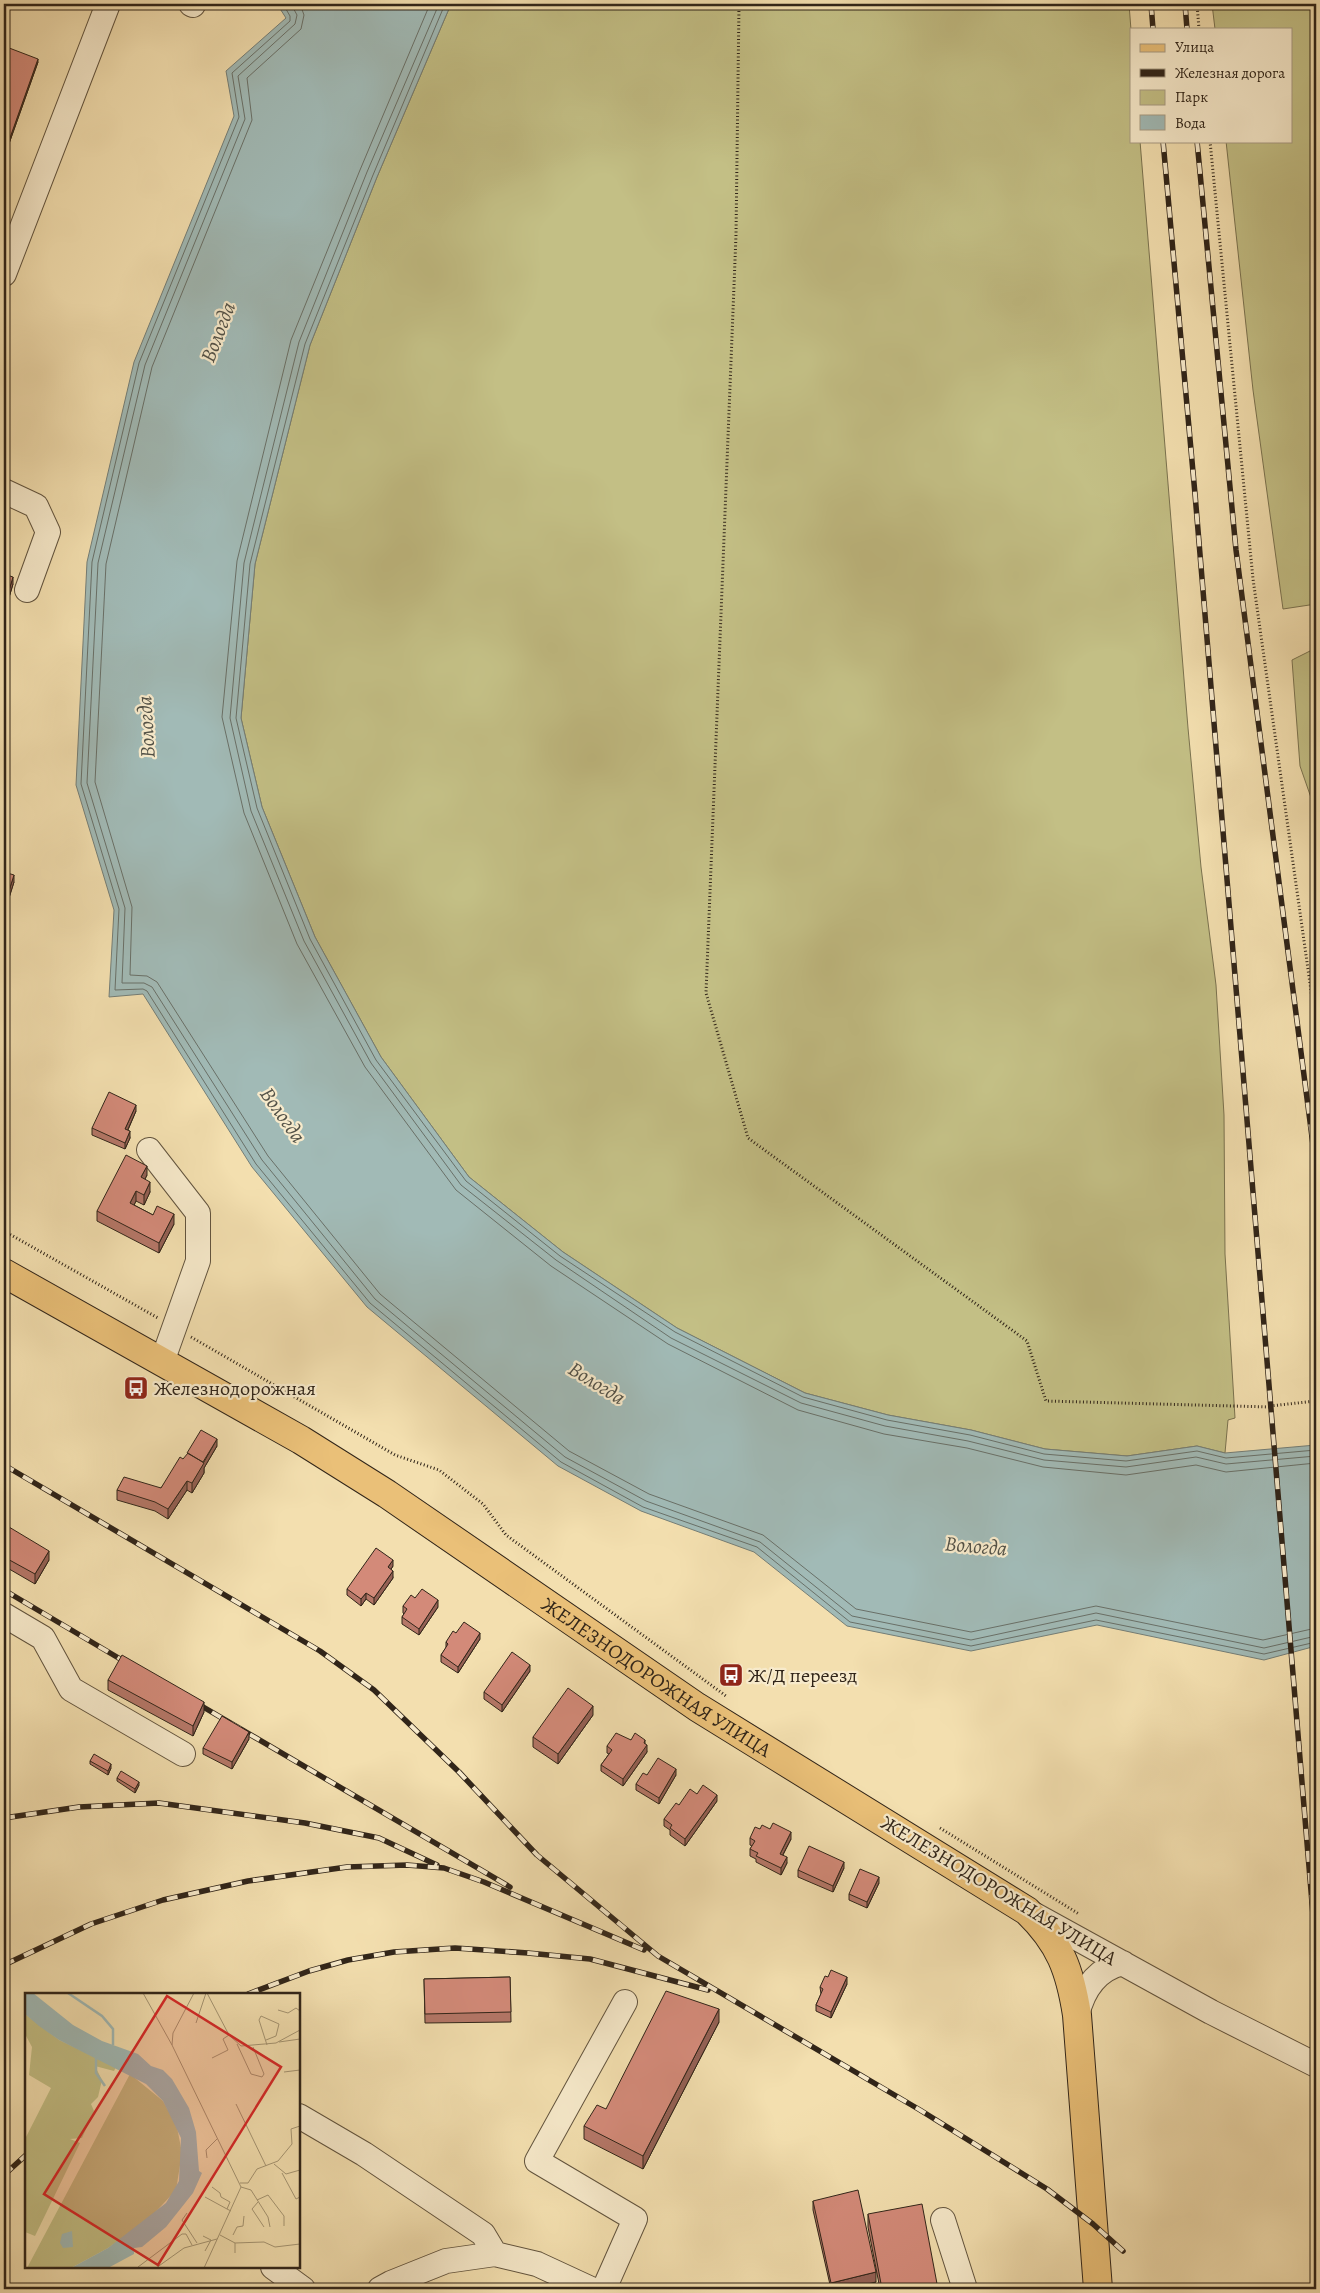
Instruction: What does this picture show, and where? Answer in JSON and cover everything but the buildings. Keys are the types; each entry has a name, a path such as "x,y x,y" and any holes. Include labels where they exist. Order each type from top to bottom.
{"main road":[{"name":"ЖЕЛЕЗНОДОРОЖНАЯ УЛИЦА","path":"4,1273 301,1440 371,1484 702,1710 1027,1910"},
{"path":"1027,1910 1042,1925 1062,1955 1072,1984 1077,2014 1098,2289"}],"street":[{"path":"4,274 108,4"},
{"path":"4,491 36,506 48,532 27,590"},
{"path":"148,1150 198,1213 198,1261 162,1362"},
{"path":"4,1615 43,1638 71,1689 183,1754"},
{"name":"ЖЕЛЕЗНОДОРОЖНАЯ УЛИЦА","path":"1027,1910 1211,2012 1316,2065"},
{"path":"1077,2014 1089,1984 1106,1969 1122,1963"},
{"path":"604,2289 636,2220 537,2161 625,2002"},
{"path":"300,2117 364,2154 483,2234 494,2254"},
{"path":"943,2220 965,2289"},
{"path":"380,2289 446,2261 494,2254 537,2264 591,2289"},
{"path":"274,2268 303,2289"}],"path":[{"path":"739,4 736,235 706,993 748,1138 1027,1341 1046,1401 1270,1407 1316,1401"},
{"path":"1197,4 1199,28"},
{"path":"1210,142 1254,579 1316,1026"},
{"path":"4,1231 395,1455 439,1470 483,1504 506,1535 728,1698"},
{"path":"936,1826 1086,1918"}],"green space":[{"path":"451,4 1129,4 1131,28 1130,142 1140,142 1188,728 1201,867 1216,985 1224,1115 1225,1254 1235,1418 1228,1420 1225,1453 1197,1446 1127,1456 1045,1449 971,1430 888,1415 805,1393 677,1328 563,1252 469,1177 381,1057 315,937 262,807 241,718 255,564 310,345 377,177"},
{"path":"1212,4 1316,4 1316,604 1283,609 1253,390 1226,142 1292,142 1292,28 1215,28"},
{"path":"1316,648 1316,812 1300,766 1292,660"}],"water":[{"name":"Вологда","path":"277,4 451,4 377,177 310,345 255,564 241,718 262,807 315,937 381,1057 469,1177 563,1252 677,1328 805,1393 888,1415 971,1430 1045,1449 1127,1456 1197,1446 1225,1453 1316,1445 1316,1646 1264,1660 1097,1625 971,1651 847,1626 754,1552 641,1511 558,1466 367,1307 252,1167 143,994 109,997 114,910 76,785 87,562 134,362 234,116 226,71 286,18"}],"railway":[{"path":"1151,4 1153,28"},
{"path":"1185,4 1187,28"},
{"path":"1163,142 1195,494 1316,1951"},
{"path":"1197,142 1236,550 1316,1168"},
{"path":"4,1465 320,1651 374,1690 459,1772 537,1855 658,1956 920,2110 1047,2189 1093,2224 1123,2251"},
{"path":"4,1590 132,1666"},
{"path":"193,1701 510,1887"},
{"path":"4,1818 79,1807 159,1803 305,1823 379,1838 437,1865"},
{"path":"4,1965 91,1924 163,1900 248,1881 347,1867 407,1865 444,1868 484,1882 644,1950"},
{"path":"251,1993 309,1971 348,1960 394,1952 455,1948 590,1959 708,1990"},
{"path":"4,2175 25,2156"}],"place":[{"name":"Железнодорожная","path":"136,1388"},
{"name":"Ж/Д переезд","path":"731,1675"}]}
